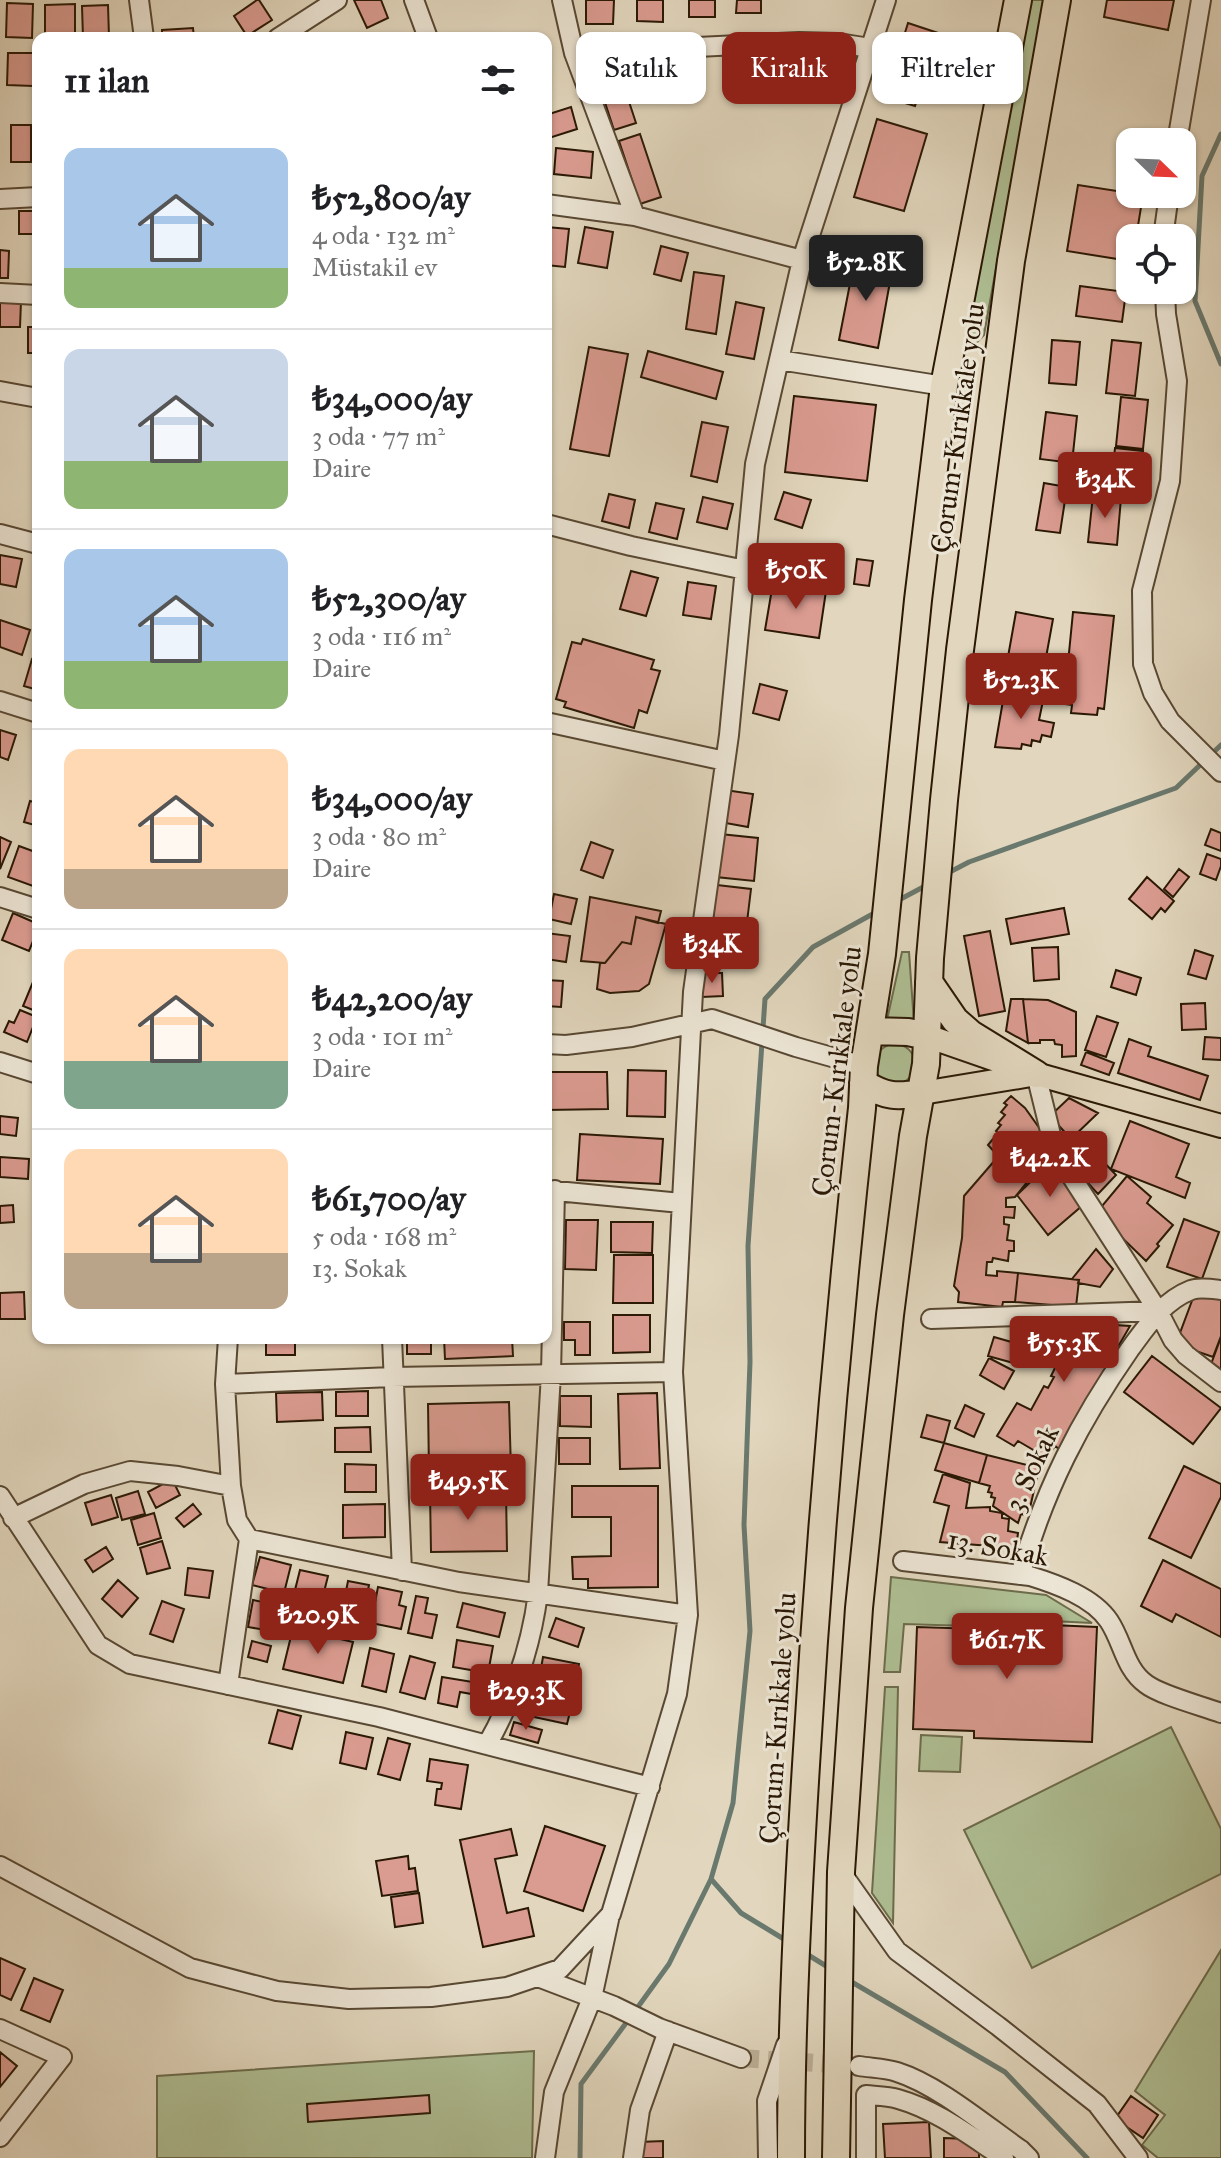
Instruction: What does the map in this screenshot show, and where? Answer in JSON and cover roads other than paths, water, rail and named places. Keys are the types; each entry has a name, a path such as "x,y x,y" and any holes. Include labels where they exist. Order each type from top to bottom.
{"highway":[{"name":"Çorum-Kırıkkale yolu","path":"791,2158 793,2013 812,1658 863,1074 882,954 918,600 944,386 1018,0"},
{"name":"Çorum-Kırıkkale yolu","path":"836,2158 841,1872 871,1486 913,1136 922,1093 944,800 960,650 1011,261 1057,0"},
{"path":"930,970 955,1020 971,1034 1036,1074"},
{"path":"870,1031 927,1036"},
{"path":"863,1074 884,1095 922,1093"}],"main road":[{"path":"927,1036 1036,1074 1221,1126"},
{"path":"922,1093 1036,1074"}],"street":[{"path":"139,0 143,32"},
{"path":"287,32 337,0"},
{"path":"414,0 426,32"},
{"path":"562,0 574,53 635,216"},
{"path":"545,2158 554,2092 592,1998 611,1914 677,1694 688,1615 673,1372 693,992 725,761 755,464 802,260 886,0"},
{"path":"1179,128 1201,0"},
{"path":"574,53 809,42 870,48"},
{"path":"0,199 32,197"},
{"path":"552,205 635,216 802,260"},
{"path":"0,293 32,295"},
{"path":"1166,304 1177,381 1170,481 1142,591 1143,664 1153,693 1170,721 1221,772"},
{"path":"779,360 944,386"},
{"path":"0,391 32,397"},
{"path":"552,526 745,570"},
{"path":"0,534 32,542"},
{"path":"0,701 32,711"},
{"path":"552,723 725,761"},
{"path":"0,897 32,907"},
{"path":"552,1044 632,1037 712,1019 796,1047 863,1074"},
{"path":"0,1062 32,1072"},
{"path":"1036,1074 1051,1135 1061,1159 1158,1311 1173,1340 1186,1355 1221,1382"},
{"path":"552,1190 681,1203"},
{"path":"931,1319 1158,1311 1192,1289 1221,1290"},
{"name":"3. Sokak","path":"1020,1575 1041,1509 1063,1459 1109,1379 1158,1311"},
{"path":"228,1344 225,1384 231,1486 237,1520 249,1539 228,1685"},
{"path":"392,1344 402,1571"},
{"path":"487,1745 521,1672 535,1620 551,1344"},
{"path":"225,1384 392,1377 673,1372"},
{"path":"13,1518 84,1484 130,1471 231,1486"},
{"path":"0,1496 98,1645 130,1664 379,1717 650,1787"},
{"path":"249,1539 459,1582 688,1615"},
{"name":"13. Sokak","path":"903,1561 1020,1575 1049,1582 1076,1595 1108,1620 1137,1676 1148,1686 1221,1713"},
{"path":"0,1866 190,1968 277,1991 349,1999 431,1997 507,1987 538,1977 560,1969 611,1914"},
{"path":"841,1872 897,1951 1097,2104 1138,2158"},
{"path":"538,1977 741,2058"},
{"path":"768,2158 767,2101 793,2013"},
{"path":"0,2029 62,2057 0,2137"},
{"path":"633,2158 640,2110 663,2029"},
{"path":"859,2066 897,2072 927,2086 960,2107 1022,2155"},
{"path":"866,2158 866,2095 895,2098 916,2105 949,2122 1004,2158"}],"waterway":[{"path":"1221,134 1202,176 1195,301 1221,364"},
{"path":"946,874 969,862 1176,788 1221,745"},
{"path":"897,901 927,885"},
{"path":"635,2011 669,1964 711,1879 733,1803 750,1631 744,1525 750,1362 748,1246 765,999 813,947 878,911"},
{"path":"711,1879 741,1913 787,1941"},
{"path":"805,1953 831,1969"},
{"path":"850,1981 1005,2072 1087,2158"},
{"path":"580,2158 581,2084 629,2019"}],"tunnel":[{"path":"741,2058 846,2065"}]}
